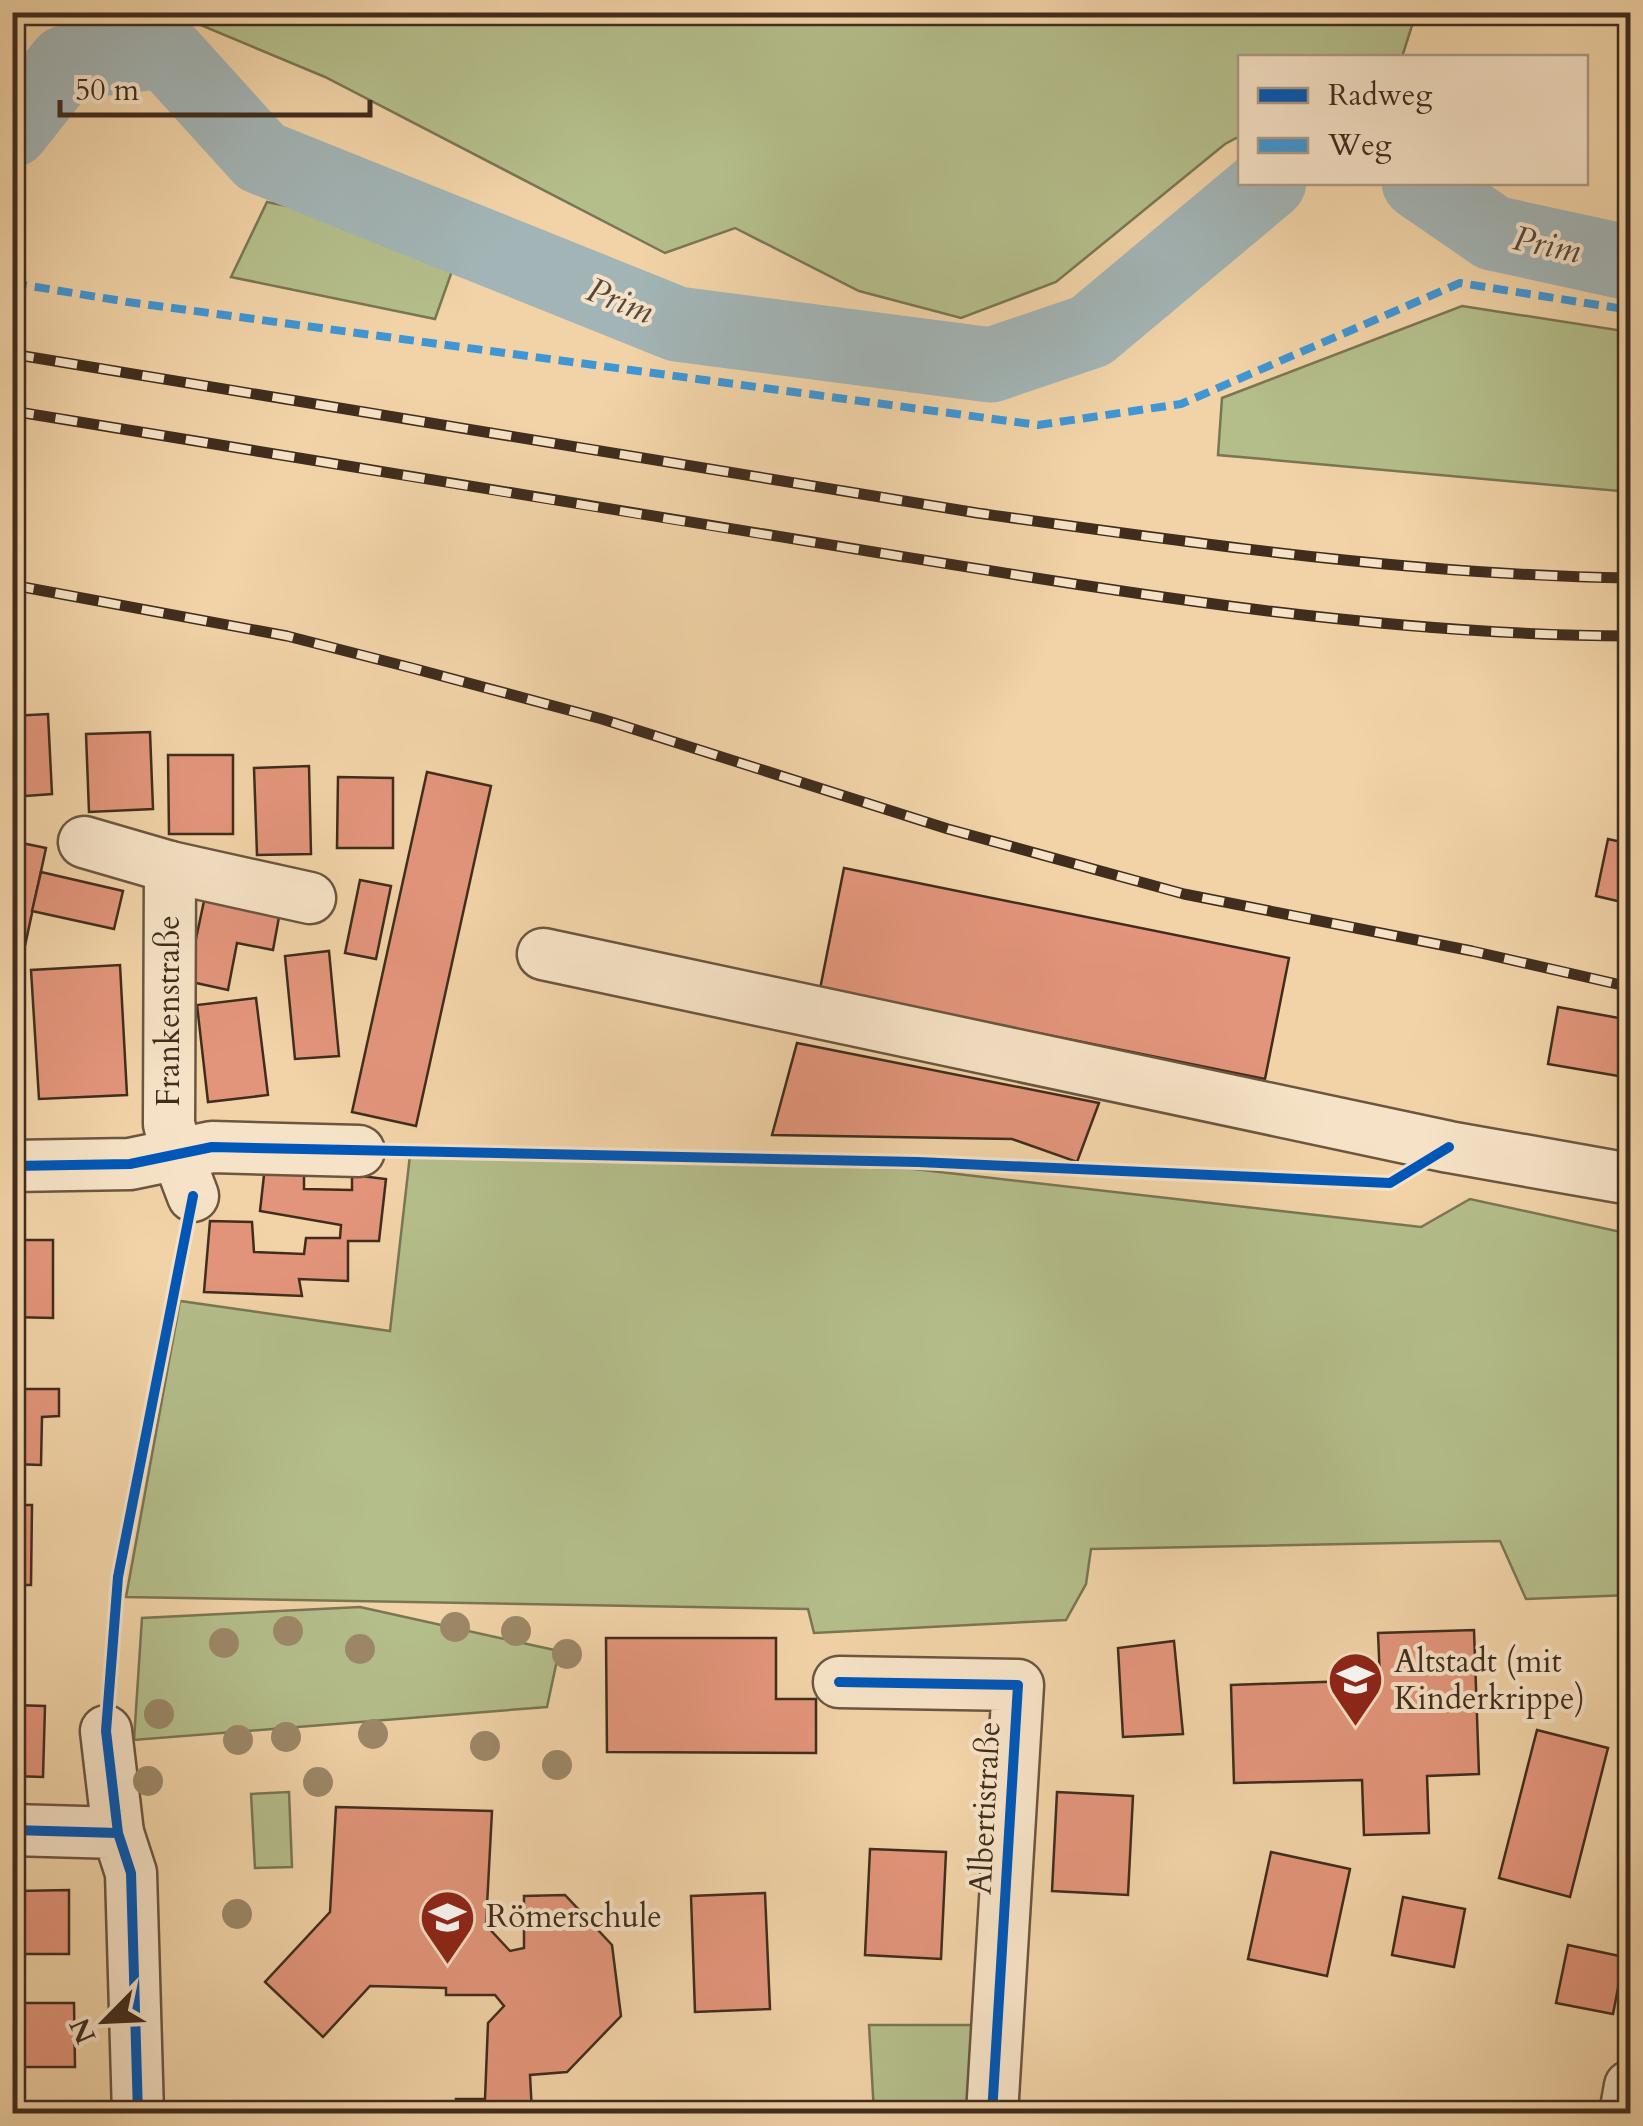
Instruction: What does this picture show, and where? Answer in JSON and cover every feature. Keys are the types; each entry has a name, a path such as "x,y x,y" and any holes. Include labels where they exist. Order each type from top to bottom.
{"street":[{"name":"Frankenstraße","path":"84,842 170,867 310,898"},
{"name":"Frankenstraße","path":"170,867 169,1124 185,1176"},
{"path":"542,954 1449,1147 1630,1179"},
{"path":"12,1166 130,1164 185,1176 212,1146 360,1151"},
{"name":"Albertistraße","path":"839,1682 1018,1684 992,2114"},
{"path":"106,1731 124,1853 138,2114"},
{"path":"12,1830 124,1853"},
{"path":"1625,2114 1630,2086"}],"green space":[{"path":"1416,12 1403,55 1238,55 1238,137 1056,282 961,318 859,291 735,228 665,253 325,77 172,13"},
{"path":"267,202 379,224 452,271 435,319 231,277"},
{"path":"1462,306 1630,332 1630,492 1218,455 1222,398"},
{"path":"410,1155 914,1169 1421,1227 1470,1199 1630,1234 1630,1595 1526,1599 1500,1541 1091,1549 1086,1584 1066,1620 814,1633 808,1609 126,1597 180,1301 390,1331"},
{"path":"360,1607 559,1651 547,1707 134,1740 142,1618"},
{"path":"289,1792 292,1867 255,1868 251,1794"},
{"path":"869,2025 982,2025 987,2113 874,2113"}],"building":[{"path":"48,714 52,794 12,797 12,716"},
{"path":"150,732 153,809 89,812 86,734"},
{"path":"168,755 233,755 233,834 169,834"},
{"path":"309,766 311,854 257,855 254,768"},
{"path":"427,772 491,786 416,1126 352,1112"},
{"path":"338,777 393,778 393,848 337,848"},
{"path":"1608,839 1630,844 1630,904 1596,896"},
{"path":"12,841 46,848 23,955 12,953"},
{"path":"844,868 1289,958 1265,1079 820,989"},
{"path":"41,872 123,891 114,929 32,911"},
{"path":"360,880 391,886 376,959 345,953"},
{"path":"204,901 279,917 273,950 237,943 228,990 187,981"},
{"path":"329,951 339,1056 295,1059 285,956"},
{"path":"120,965 127,1095 39,1099 31,970"},
{"path":"256,998 268,1095 208,1102 197,1005"},
{"path":"1558,1007 1630,1020 1630,1078 1548,1064"},
{"path":"797,1043 1099,1103 1077,1162 1012,1139 772,1135"},
{"path":"265,1166 304,1172 304,1189 352,1190 352,1175 386,1179 379,1241 348,1241 348,1281 299,1279 302,1296 204,1292 210,1221 252,1222 254,1252 304,1254 306,1238 340,1238 341,1225 260,1211"},
{"path":"12,1240 53,1240 53,1318 12,1317"},
{"path":"12,1389 59,1389 59,1416 42,1417 41,1465 12,1464"},
{"path":"12,1505 32,1505 31,1585 12,1585"},
{"name":"Altstadt (mit Kinderkrippe)","path":"1474,1630 1479,1774 1427,1776 1429,1833 1364,1835 1362,1780 1234,1783 1231,1685 1380,1680 1378,1633"},
{"path":"606,1638 776,1638 776,1699 816,1699 816,1753 607,1752"},
{"path":"1174,1641 1183,1734 1123,1737 1118,1648"},
{"path":"12,1705 45,1706 43,1777 12,1776"},
{"path":"1537,1730 1608,1748 1570,1897 1499,1878"},
{"path":"1057,1792 1133,1796 1128,1895 1052,1891"},
{"name":"Römerschule","path":"336,1807 492,1811 486,1925 510,1951 524,1948 524,1896 565,1895 612,1945 621,2016 567,2072 530,2075 532,2113 606,2114 456,2114 456,2099 485,2099 488,2023 504,2006 495,1995 446,1995 446,1988 370,1986 323,2037 265,1982 330,1912"},
{"path":"870,1849 946,1852 941,1959 865,1955"},
{"path":"1271,1852 1350,1869 1327,1976 1248,1959"},
{"path":"69,1890 69,1954 18,1954 18,1891"},
{"path":"765,1893 770,2009 695,2012 691,1896"},
{"path":"1403,1897 1465,1909 1454,1967 1392,1955"},
{"path":"1568,1945 1624,1957 1613,2014 1556,2003"},
{"path":"15,2003 74,2003 75,2067 15,2067"}],"waterway":[{"name":"Prim","path":"12,130 65,63 165,51 261,157 677,324 991,365 1091,331 1265,185"},
{"name":"Prim","path":"1423,185 1493,233 1630,263"}],"railway":[{"path":"12,354 977,513 1385,564 1630,578"},
{"path":"12,411 1160,597 1441,628 1630,636"},
{"path":"12,585 287,636 412,668 602,719 948,829 1184,894 1630,987"}],"marked path":[{"path":"12,283 1038,425 1181,404 1460,283 1630,310"}],"cycle path":[{"path":"12,1166 130,1164 212,1147 918,1162 1390,1183 1449,1147"},
{"path":"118,1833 106,1731 118,1577 193,1196"},
{"path":"839,1682 1018,1685 992,2114"},
{"path":"12,1830 118,1833 131,1873 138,2114"}],"place":[{"name":"Altstadt (mit Kinderkrippe)","path":"1355,1729"},
{"name":"Römerschule","path":"447,1966"}]}
